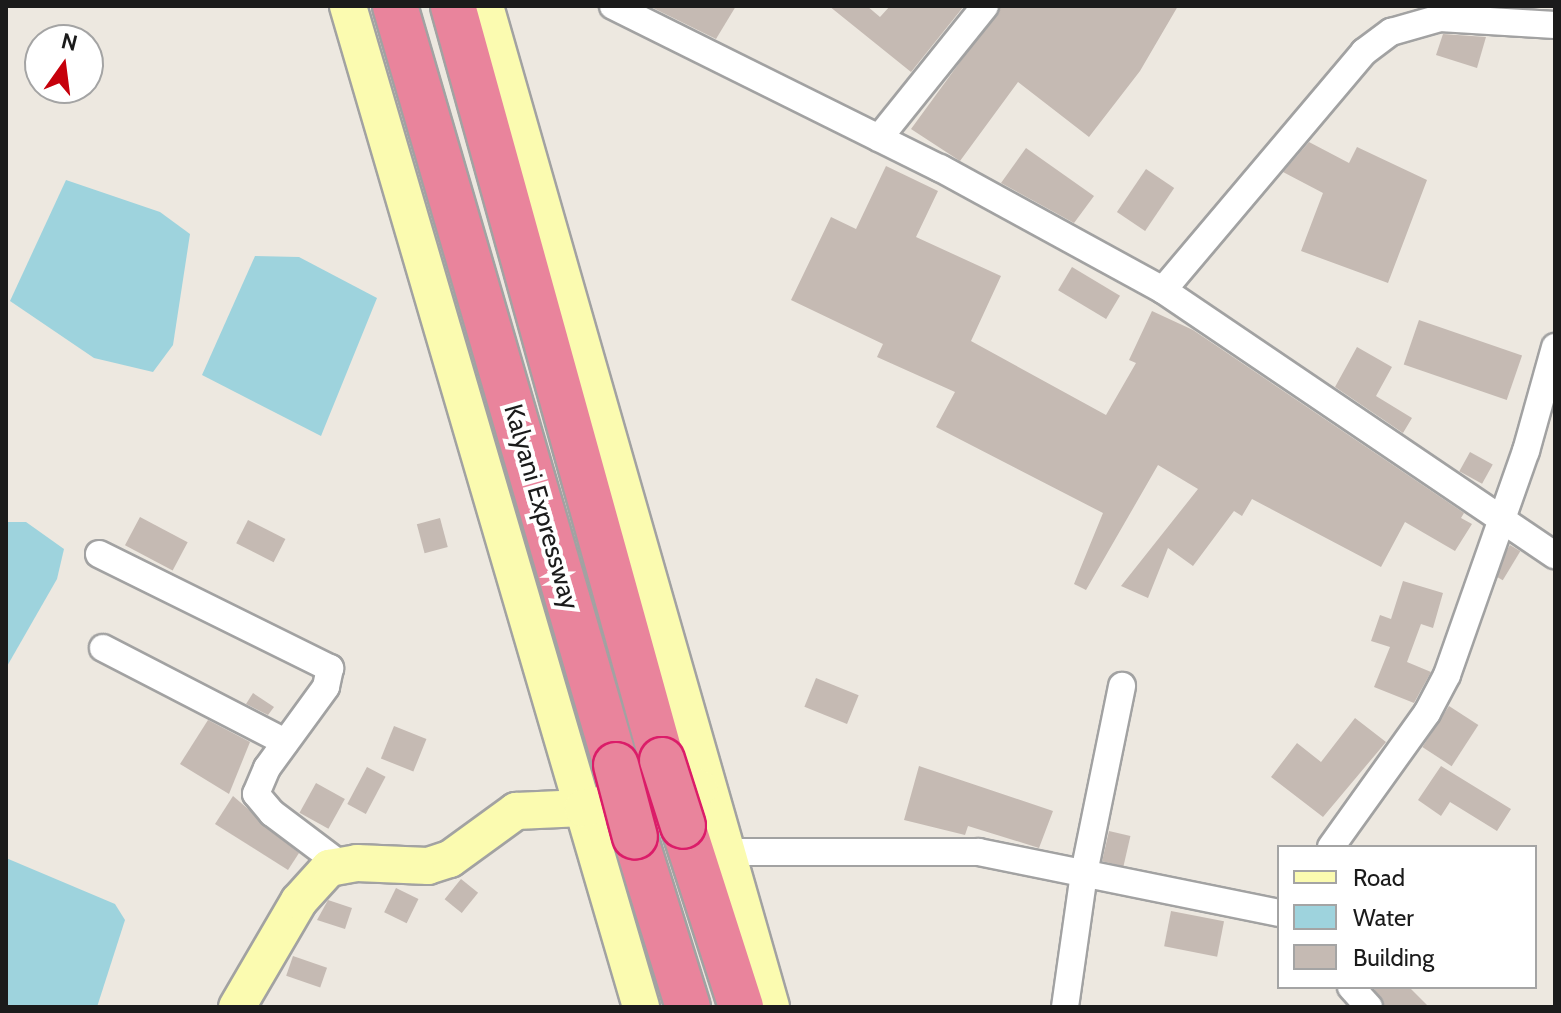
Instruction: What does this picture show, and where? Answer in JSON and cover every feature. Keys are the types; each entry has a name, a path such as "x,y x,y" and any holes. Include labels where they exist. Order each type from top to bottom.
{"highway":[{"name":"Kalyani Expressway","path":"395,6 635,837 688,1007"},
{"name":"Kalyani Expressway","path":"453,6 662,760 741,1007"}],"street":[{"path":"348,6 641,1007"},
{"path":"485,6 771,1007"},
{"path":"613,6 879,138 1163,290 1502,515 1555,555"},
{"path":"879,138 985,6"},
{"path":"1163,290 1364,52 1391,32 1440,18 1555,25"},
{"path":"1332,845 1440,691 1502,515 1555,347"},
{"path":"99,554 330,668 326,687 258,784 258,800 340,864"},
{"path":"103,648 285,742"},
{"path":"1065,1007 1084,873 1122,686"},
{"path":"237,1007 299,901 320,873 340,864 428,866 450,859 516,811 583,808 710,786"},
{"path":"728,852 979,852 1277,913"},
{"path":"1353,989 1369,1007"}],"water":[{"path":"66,180 160,212 190,234 173,345 153,372 94,358 10,301"},
{"path":"255,256 299,257 377,298 321,436 202,375"},
{"path":"6,522 26,522 64,549 57,579 6,668"},
{"path":"6,858 115,904 125,920 97,1007 6,1007"}],"building":[{"path":"649,6 736,6 716,39"},
{"path":"829,6 867,6 880,17 890,6 964,6 911,72"},
{"path":"1001,6 1178,6 1140,71 1089,137 1018,82 960,161 911,129"},
{"path":"1443,34 1486,37 1477,68 1436,55"},
{"path":"1309,142 1349,163 1357,147 1427,180 1388,283 1301,251 1323,193 1283,172"},
{"path":"1026,148 1094,196 1074,223 1001,183"},
{"path":"886,166 938,191 916,237 1001,276 971,341 1106,415 1136,363 1129,360 1152,311 1193,330 1464,513 1461,518 1472,524 1455,551 1405,522 1381,567 1252,499 1242,516 1234,511 1193,566 1168,548 1148,598 1121,586 1198,489 1158,465 1086,590 1074,584 1103,513 936,427 955,392 877,357 883,344 791,300 831,217 856,229"},
{"path":"1146,169 1174,188 1145,231 1117,212"},
{"path":"1072,267 1120,296 1106,319 1058,290"},
{"path":"1419,320 1522,355 1507,400 1404,364"},
{"path":"1357,347 1392,367 1376,396 1412,418 1403,433 1335,387"},
{"path":"1470,452 1493,465 1482,484 1459,471"},
{"path":"140,517 188,542 173,571 125,545"},
{"path":"440,518 448,547 425,553 417,524"},
{"path":"248,520 285,539 274,562 236,543"},
{"path":"1510,545 1520,551 1503,580 1492,574"},
{"path":"1403,581 1443,593 1433,628 1421,624 1407,662 1431,672 1414,703 1374,687 1390,647 1371,641 1380,615 1391,619"},
{"path":"816,678 859,695 847,724 804,707"},
{"path":"253,693 274,707 268,715 246,704"},
{"path":"1449,706 1478,725 1452,766 1422,747"},
{"path":"1355,718 1386,742 1323,817 1271,777 1297,743 1321,762"},
{"path":"208,720 250,742 229,794 180,764"},
{"path":"394,726 426,739 413,772 381,758"},
{"path":"919,766 1053,811 1039,848 968,826 965,835 904,820"},
{"path":"1441,766 1511,809 1497,831 1450,802 1441,816 1418,800"},
{"path":"367,767 386,777 366,814 347,804"},
{"path":"316,783 345,799 328,829 300,813"},
{"path":"233,796 299,853 288,870 215,824"},
{"path":"1109,831 1130,836 1123,866 1102,861"},
{"path":"461,879 478,893 462,913 445,899"},
{"path":"396,888 418,899 407,923 384,912"},
{"path":"328,900 352,908 345,929 317,920"},
{"path":"1171,911 1224,921 1217,957 1164,946"},
{"path":"293,956 327,968 320,988 286,976"},
{"path":"1374,989 1411,989 1429,1007 1385,1007"}]}
